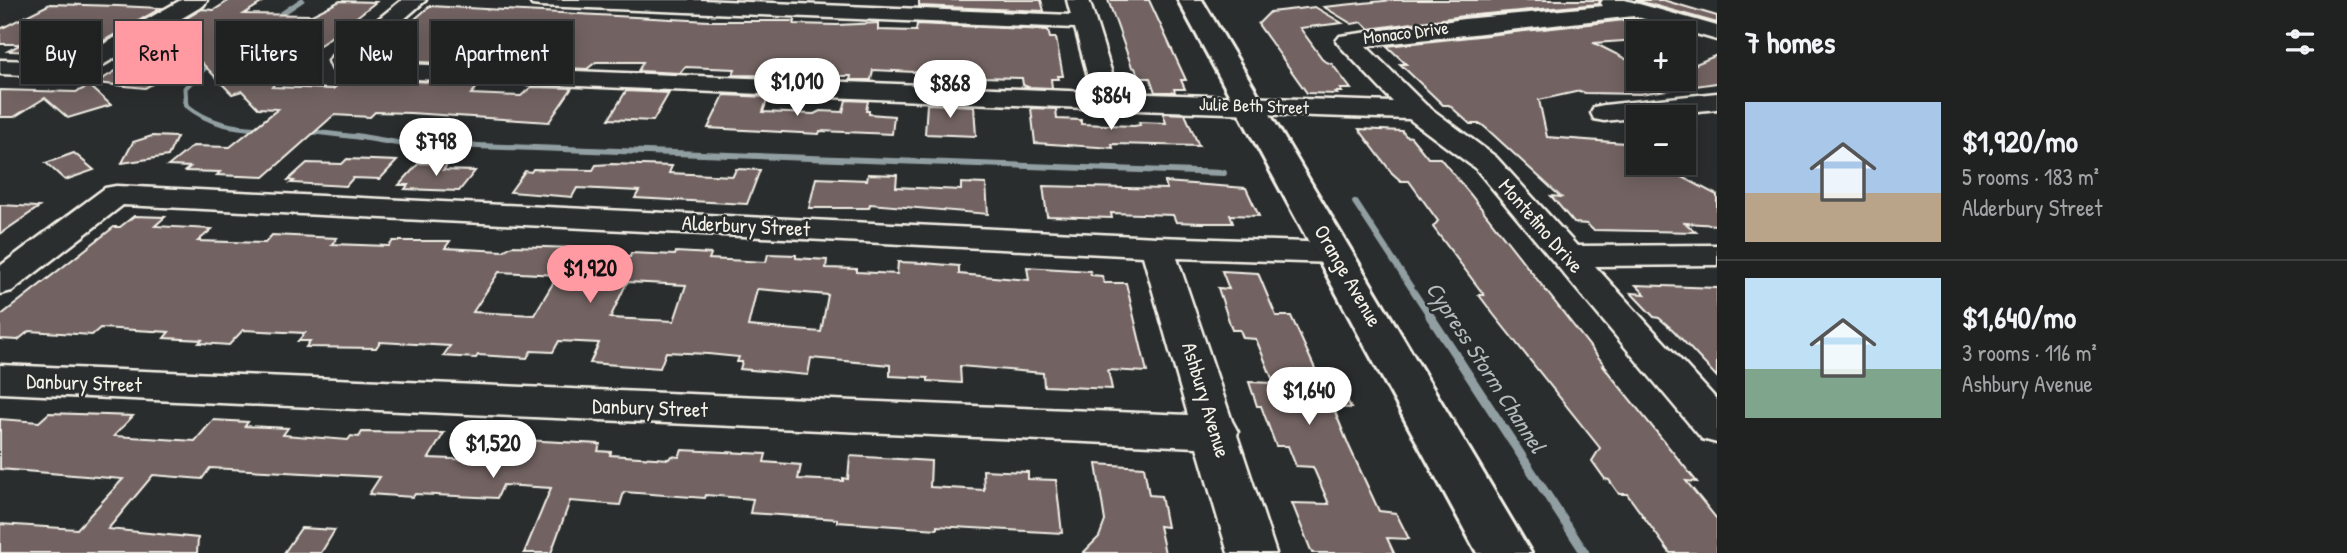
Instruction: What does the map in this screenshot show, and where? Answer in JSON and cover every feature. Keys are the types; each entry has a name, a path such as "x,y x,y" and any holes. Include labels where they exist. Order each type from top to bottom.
{"main road":[{"name":"Orange Avenue","path":"1190,0 1504,553"}],"street":[{"path":"0,67 77,70 196,0"},
{"name":"Julie Beth Street","path":"415,0 341,61 342,65 348,69 1107,101 1416,111"},
{"path":"540,0 1081,11 1107,101"},
{"path":"1602,0 1717,33"},
{"name":"Monaco Drive","path":"1348,41 1464,26 1632,10"},
{"name":"Montefino Drive","path":"1348,41 1416,111 1486,163 1717,428"},
{"path":"1604,113 1717,101"},
{"name":"Alderbury Street","path":"0,283 116,195 1157,247 1335,253"},
{"name":"Ashbury Avenue","path":"1157,247 1217,432 1252,553"},
{"path":"1567,256 1717,255"},
{"name":"Danbury Street","path":"0,380 1217,432"}],"building":[{"path":"230,0 266,0 244,14 312,15 340,1 376,2 351,21 336,21 336,33 322,44 322,21 216,21 216,78 202,63 202,21 182,21 202,9 214,10"},
{"path":"919,0 1041,0 1044,11 919,6"},
{"path":"1108,0 1149,0 1186,80 1181,80 1185,89 1155,92 1150,78 1139,78 1132,67"},
{"path":"1393,0 1600,0 1599,4 1464,16 1369,29 1362,22 1352,24 1324,7"},
{"path":"1635,0 1663,0 1717,16 1717,23"},
{"path":"50,4 161,8 138,21 115,21 115,34 101,42 101,21 21,21 21,44 0,44 0,29"},
{"path":"430,6 709,21 795,21 794,24 837,25 878,23 878,30 916,31 917,24 1048,30 1050,38 1056,38 1063,76 1051,79 1052,88 1028,87 1023,85 1022,78 978,77 978,80 973,80 973,85 928,83 926,73 873,70 871,80 850,80 851,76 733,75 735,69 685,67 680,73 638,71 643,62 596,62 587,69 573,68 573,21 431,21 431,62 417,62 417,21 412,21"},
{"path":"1315,7 1342,23 1300,28 1324,61 1332,64 1351,89 1340,89 1342,92 1335,92 1337,94 1307,93 1258,24 1270,12"},
{"path":"1634,19 1641,21 1626,21 1626,41 1594,43 1626,59 1626,91 1661,91 1640,94 1580,91 1539,100 1547,137 1626,143 1626,175 1679,175 1717,195 1717,225 1685,223 1696,232 1593,230 1587,224 1574,223 1551,196 1561,197 1481,124 1470,124 1449,105 1443,105 1400,64 1406,64 1387,46"},
{"path":"21,44 21,52 8,51"},
{"path":"1717,55 1717,83 1696,86 1696,64"},
{"path":"115,71 115,84 152,84 145,88 101,84 101,80"},
{"path":"417,81 431,82 431,84 480,84 471,94 521,96 531,87 572,88 549,122 410,113 375,112 370,117 334,115 264,177 217,175 220,172 185,171 190,167 168,166 193,146 230,147 278,109 258,108 242,91 232,94 222,84 274,84 272,87 333,89 339,84 417,84"},
{"path":"90,86 111,105 68,118 45,98 14,117 0,117 0,90 76,92"},
{"path":"626,91 669,93 653,121 609,119"},
{"path":"724,95 768,97 763,112 843,112 846,100 868,101 866,111 869,111 869,114 894,116 892,134 820,131 819,134 708,128"},
{"path":"927,104 974,106 976,136 925,134"},
{"path":"1031,108 1056,109 1057,119 1081,120 1081,124 1134,126 1140,125 1139,122 1166,123 1163,113 1185,114 1199,146 1112,144 1113,148 1035,143"},
{"path":"1359,129 1402,131 1411,137 1428,158 1440,158 1697,482 1686,481 1717,519 1717,553 1670,553 1627,494 1619,494 1609,480 1605,479 1592,461 1600,448 1479,295 1484,295 1433,227 1438,221 1409,181 1401,181 1392,173"},
{"path":"152,136 177,137 168,156 122,163 133,142"},
{"path":"74,153 94,170 65,180 46,163"},
{"path":"347,159 397,161 380,179 353,178 346,186 291,183 294,181 288,180 307,163 342,164"},
{"path":"419,163 448,164 443,170 475,171 459,191 405,189 408,185 399,185"},
{"path":"596,165 672,166 669,173 733,176 736,169 760,170 747,204 635,198 639,191 577,188 572,197 510,192 525,171 593,170"},
{"path":"868,174 897,175 896,187 961,190 961,183 986,184 988,214 870,204 869,208 809,208 816,178 867,180"},
{"path":"1165,182 1246,188 1259,216 1230,215 1233,223 1202,223 1176,222 1173,215 1111,213 1112,218 1047,216 1043,186 1167,189"},
{"path":"0,205 39,207 0,234"},
{"path":"134,216 165,217 155,226 212,229 198,241 265,243 272,235 337,238 332,244 389,246 393,241 450,241 445,248 503,251 512,246 576,248 572,254 630,257 631,253 675,255 676,252 711,254 709,259 766,262 768,254 796,255 796,258 827,260 826,268 857,269 857,272 897,274 898,262 924,263 959,266 959,274 1029,280 1027,267 1090,271 1091,275 1102,276 1104,283 1126,283 1147,372 1108,370 1112,389 1044,386 1043,373 960,366 961,383 928,381 928,378 890,376 890,365 811,358 808,375 740,369 742,362 737,362 739,357 708,354 666,352 660,368 590,363 599,343 559,341 553,352 531,351 527,358 478,355 476,358 443,356 450,346 380,342 376,348 306,347 310,341 298,341 305,333 243,330 229,345 164,338 169,332 100,328 92,335 29,331 18,340 0,339 0,316 114,227 120,227","holes":["499,272 558,275 534,315 473,312","627,282 686,285 674,321 610,318","757,289 828,295 821,332 748,326"]},
{"path":"1222,271 1258,273 1276,316 1291,316 1322,384 1340,384 1351,408 1333,407 1349,446 1379,511 1396,513 1409,539 1387,538 1394,553 1312,553 1292,503 1329,504 1313,467 1296,466 1288,446 1276,446 1261,406 1257,406 1249,382 1274,383 1256,339 1243,338 1240,330 1232,330 1218,288 1229,289"},
{"path":"1636,285 1717,288 1717,377 1673,330 1654,317 1631,293 1645,294"},
{"path":"49,413 133,416 114,436 195,441 213,420 248,422 245,426 288,428 283,435 348,440 351,436 359,437 362,432 444,433 429,458 476,460 484,446 518,448 523,440 600,444 598,451 611,452 610,455 669,459 671,456 679,457 682,450 766,454 764,462 801,465 798,479 848,479 850,456 931,461 930,487 984,490 983,470 1028,472 1028,479 1056,480 1062,533 937,526 937,529 837,522 837,519 750,513 753,499 624,492 620,505 570,501 551,553 524,553 551,488 503,485 497,498 415,494 413,497 369,494 380,477 210,468 202,479 153,475 108,529 198,538 197,553 0,553 0,524 77,529 123,479 0,469 0,419 39,422"},
{"path":"1096,464 1144,467 1149,495 1161,496 1167,527 1159,526 1165,553 1083,553 1099,537 1105,521"},
{"path":"301,528 335,530 321,553 284,553"}],"waterway":[{"name":"Cypress Storm Channel","path":"274,19 302,0"},
{"name":"Cypress Storm Channel","path":"212,61 185,88 186,105 204,117 222,124 263,129"},
{"name":"Cypress Storm Channel","path":"306,131 366,138"},
{"name":"Cypress Storm Channel","path":"356,136 397,143 1224,173"},
{"name":"Cypress Storm Channel","path":"1355,202 1431,318"},
{"name":"Cypress Storm Channel","path":"1430,316 1585,553"}]}
